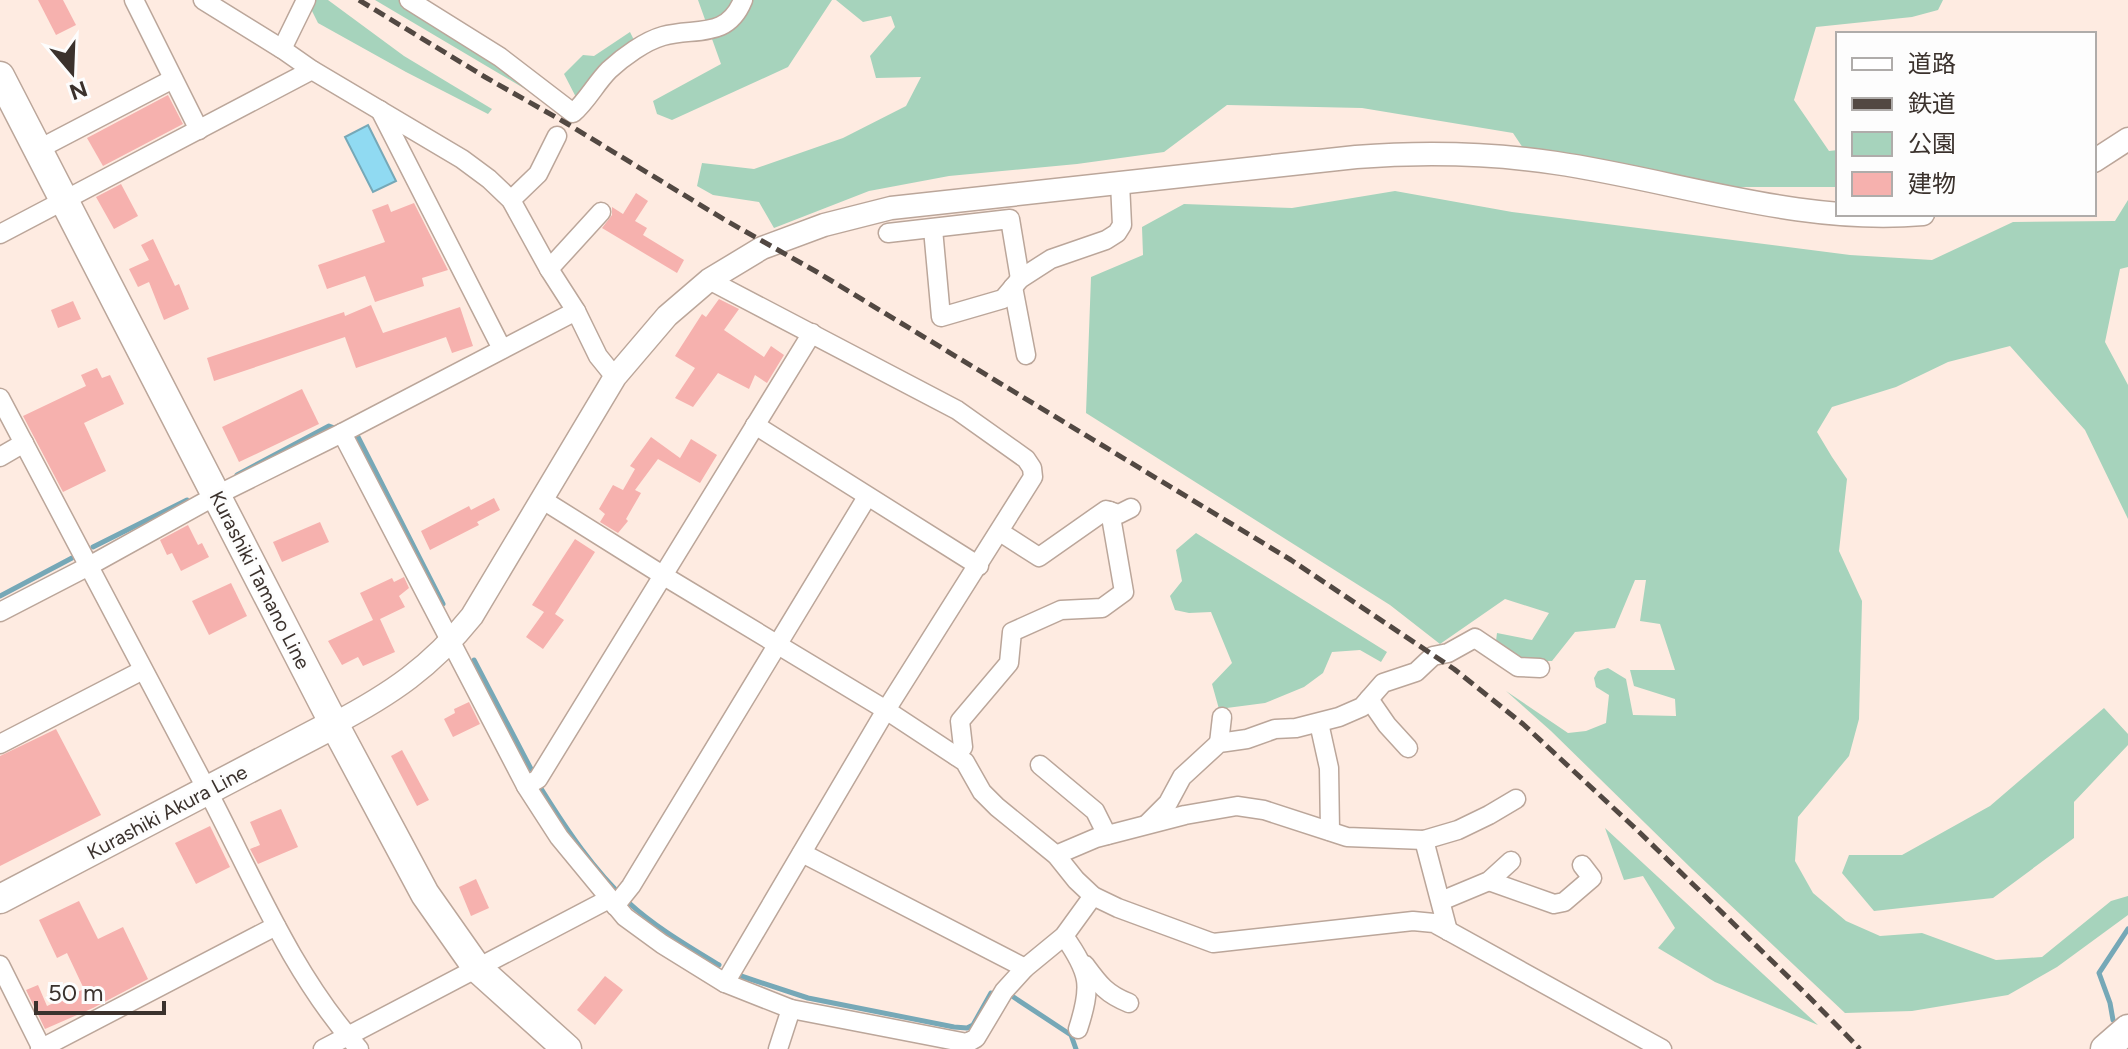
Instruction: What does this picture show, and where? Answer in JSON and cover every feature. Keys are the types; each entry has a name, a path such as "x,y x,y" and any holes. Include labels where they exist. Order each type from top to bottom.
{"main road":[{"name":"Kurashiki Tamano Line","path":"0,76 425,894 477,968 567,1049"},
{"name":"Kurashiki Akura Line","path":"0,899 334,724"},
{"path":"2105,1049 2128,1029"}],"street":[{"path":"134,0 199,130"},
{"path":"203,0 312,70 462,159 489,179 511,200 576,311 598,356 615,377"},
{"path":"282,49 306,0"},
{"path":"409,0 500,57 573,113 609,70 643,45 662,36 710,31 730,21 743,0"},
{"path":"0,234 312,70"},
{"path":"37,150 173,79"},
{"path":"380,110 502,349"},
{"path":"511,200 538,174 557,136"},
{"path":"2096,160 2128,139"},
{"path":"334,724 376,702 413,677 472,616 615,377 667,316 709,280 762,248 824,225 891,208 1407,154 1459,154 1558,163 1836,214"},
{"path":"933,229 941,317 1003,299 1016,283 1051,259 1106,240 1117,233 1122,225 1120,183"},
{"path":"549,269 601,212"},
{"path":"888,233 1010,219 1026,355"},
{"path":"709,280 957,410 1026,459 1033,477 886,710 725,983"},
{"path":"0,612 217,495 344,434 576,311"},
{"path":"526,786 538,779 812,333"},
{"path":"0,398 276,926 302,972 353,1042"},
{"path":"755,425 979,566"},
{"path":"344,434 526,786 559,837 625,917 725,983 791,1009 966,1046 976,1038 1004,991 1025,968 1064,936 1093,896"},
{"path":"0,457 24,443"},
{"path":"323,1049 353,1042 477,968 612,903 631,886 867,497"},
{"path":"543,500 886,710 965,762 982,792 1056,855 1093,896 1213,943 1413,921 1434,923 1661,1049"},
{"path":"1000,532 1039,557 1106,510 1119,514 1131,508"},
{"path":"956,756 963,747 960,721 1009,663 1012,632 1061,610 1102,608 1124,592 1110,511"},
{"path":"1147,824 1168,803 1182,777 1219,743 1247,739 1275,729 1319,723 1362,707 1383,683 1416,672 1433,656 1448,653 1475,638 1518,667 1540,668"},
{"path":"0,744 143,670"},
{"path":"1369,699 1408,748"},
{"path":"1219,743 1222,717"},
{"path":"1319,723 1329,768 1330,831"},
{"path":"1040,765 1095,811 1107,835"},
{"path":"1056,855 1096,838 1147,824 1237,806 1264,810 1347,837 1424,840 1458,830 1516,799"},
{"path":"1424,840 1448,931"},
{"path":"802,853 1025,968"},
{"path":"1441,901 1489,881 1511,861"},
{"path":"1489,881 1554,904 1564,902 1592,878 1582,865"},
{"path":"0,965 41,1049 276,926"},
{"path":"1064,936 1101,987 1129,1003"},
{"path":"1078,1029 1086,1004 1087,980 1081,960"},
{"path":"778,1049 791,1009"}],"green space":[{"path":"311,0 328,0 404,56 492,109 488,114 318,23 310,7"},
{"path":"375,0 403,0 469,42 542,99"},
{"path":"698,0 832,0 788,67 672,120 657,114 653,101 721,64"},
{"path":"836,0 1943,0 1938,10 1912,17 1816,27 1794,100 1829,151 1836,150 1836,187 1724,187 1523,148 1513,133 1362,108 1227,105 1164,152 949,176 869,191 774,228 759,202 713,195 697,186 702,163 754,169 843,138 906,106 921,77 876,78 870,56 895,27 891,16 863,22"},
{"path":"630,32 636,44 579,103 564,74 583,55 594,56"},
{"path":"1395,191 1512,212 1850,255 1932,260 2013,222 2115,221 2128,200 2128,267 2120,269 2105,342 2128,385 2128,519 2085,430 2010,346 1948,362 1896,387 1832,407 1817,432 1847,479 1839,551 1862,601 1859,719 1849,756 1798,817 1795,861 1813,893 1846,921 1880,936 1922,933 1996,960 2042,957 2111,901 2128,896 2128,915 2057,967 2008,995 1912,1011 1845,1013 1506,691 1568,733 1586,731 1606,723 1609,695 1596,687 1594,678 1598,671 1608,668 1626,679 1633,715 1676,716 1675,699 1634,686 1630,670 1675,670 1660,624 1640,621 1646,580 1635,580 1615,628 1575,632 1552,661 1523,661 1496,641 1497,633 1532,640 1549,613 1505,599 1440,644 1390,605 1086,413 1091,277 1143,255 1142,227 1184,204 1292,208"},
{"path":"1196,533 1387,652 1381,662 1360,650 1332,652 1323,673 1304,687 1265,703 1219,709 1212,684 1232,663 1211,612 1175,610 1170,596 1182,581 1176,550"},
{"path":"2104,708 2128,734 2128,745 2074,802 2074,838 1993,898 1874,911 1842,873 1849,855 1902,855 1990,806"},
{"path":"1605,828 1818,1025 1715,982 1658,948 1675,928 1643,876 1624,880"}],"water":[{"path":"368,125 396,181 373,192 345,137"}],"building":[{"path":"38,0 63,0 76,25 56,35"},
{"path":"168,95 183,124 103,166 87,138"},
{"path":"121,184 138,216 114,229 96,197"},
{"path":"636,193 648,201 635,221 647,228 643,235 684,260 677,273 602,228 612,215 612,207 623,214"},
{"path":"414,203 448,270 422,278 424,286 375,302 365,276 327,289 318,265 385,242 372,210 388,204 391,212"},
{"path":"153,239 175,286 179,284 189,309 164,320 149,282 138,287 129,269 149,260 141,245"},
{"path":"719,299 739,309 724,330 764,357 771,346 784,355 767,383 755,375 749,389 718,373 693,407 675,398 695,368 675,356 702,314 706,317"},
{"path":"73,301 81,319 58,328 51,310"},
{"path":"371,305 383,333 460,307 473,346 452,353 446,337 356,368 345,337 214,381 207,358 344,312 345,316"},
{"path":"97,368 102,378 110,375 124,404 84,423 106,471 63,492 23,416 86,386 81,375"},
{"path":"302,389 319,424 239,462 222,427"},
{"path":"651,437 680,458 691,439 717,455 700,483 658,459 635,490 641,493 626,519 628,521 618,533 600,522 605,514 599,509 613,485 623,490 635,469 630,466"},
{"path":"494,498 500,510 477,522 479,525 430,550 421,531 469,506 471,510"},
{"path":"320,522 329,542 282,562 273,542"},
{"path":"188,525 198,545 202,543 209,557 181,571 172,553 167,555 160,540"},
{"path":"575,539 595,552 555,614 564,620 543,649 526,637 544,612 532,605"},
{"path":"404,577 409,588 399,596 405,607 380,619 395,652 363,666 358,657 342,665 328,641 373,620 360,593 392,578 394,582"},
{"path":"231,583 247,616 209,635 192,601"},
{"path":"469,702 480,724 453,737 444,719 455,713 454,709"},
{"path":"56,729 101,815 0,866 0,756"},
{"path":"402,750 429,800 417,806 391,756"},
{"path":"281,809 298,847 258,864 250,849 260,845 250,822"},
{"path":"210,826 230,867 196,884 175,843"},
{"path":"476,879 489,908 471,916 459,887"},
{"path":"79,901 98,939 123,927 148,979 45,1029 26,990 38,985 47,1006 84,989 67,953 57,958 39,920"},
{"path":"605,976 623,990 595,1025 577,1010"}],"waterway":[{"path":"237,475 329,426 337,429"},
{"path":"350,434 358,437 443,604"},
{"path":"93,547 187,500"},
{"path":"0,596 72,558"},
{"path":"474,660 531,769"},
{"path":"542,790 581,849 628,902 660,928 719,965"},
{"path":"2113,1020 2099,973 2128,929"},
{"path":"741,976 808,998 967,1028 973,1025 991,993"},
{"path":"1009,994 1071,1035 1076,1049"}],"railway":[{"path":"359,0 817,272 1291,560 1454,669 1523,724 1635,828 1860,1049"}]}
